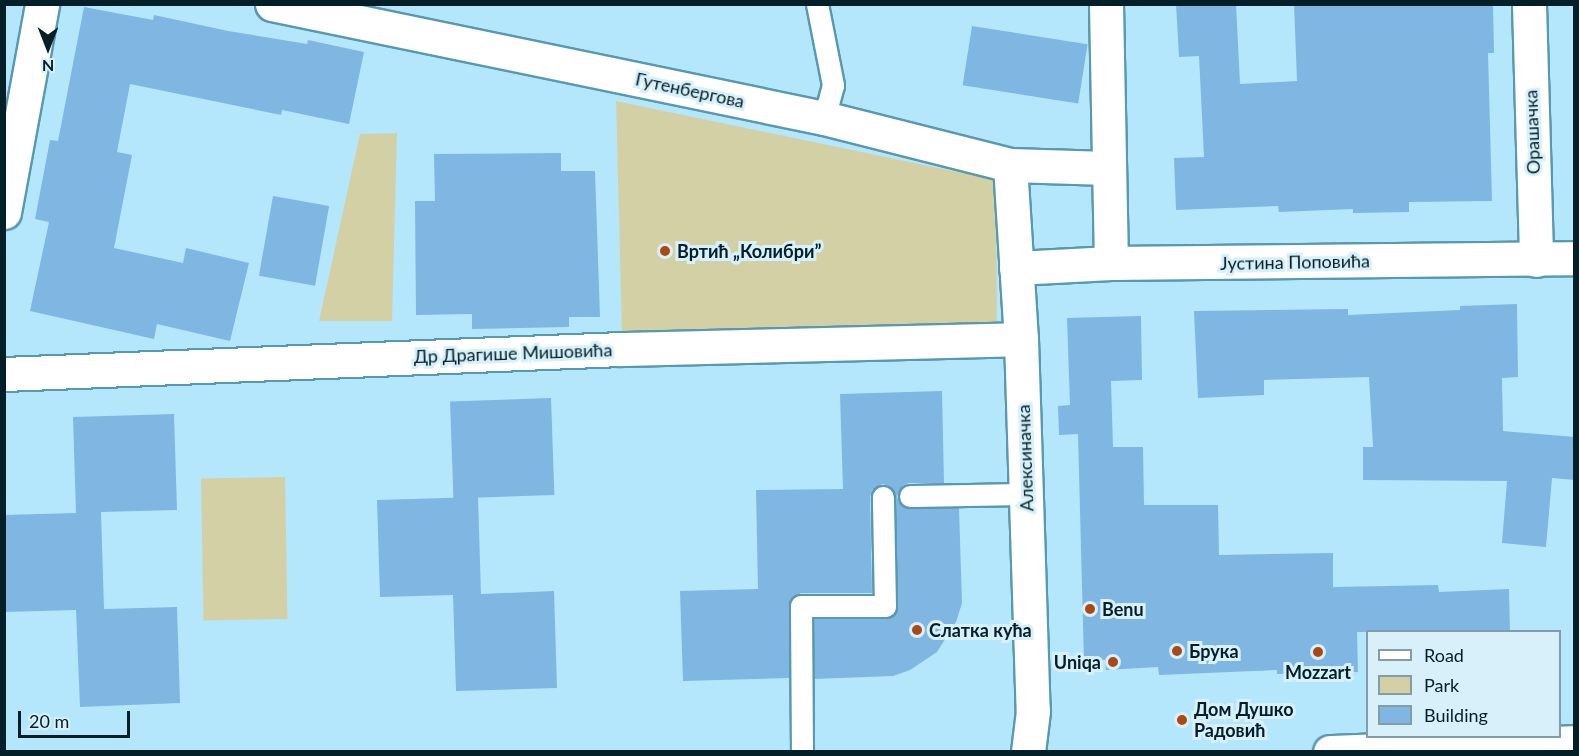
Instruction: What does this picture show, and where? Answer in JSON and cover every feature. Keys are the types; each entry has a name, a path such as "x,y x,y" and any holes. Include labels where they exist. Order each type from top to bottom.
{"street":[{"path":"4,212 42,4"},
{"name":"Гутенбергова","path":"272,4 385,16 824,118 1010,165 1108,168"},
{"path":"1106,4 1111,263"},
{"name":"Орашачка","path":"1529,4 1536,260"},
{"name":"Алексиначка","path":"1010,165 1021,339 1033,711 1028,752"},
{"name":"Јустина Поповића","path":"1016,268 1111,263 1575,258"},
{"name":"Др Драгише Мишовића","path":"4,374 621,349 1021,339"},
{"path":"1330,752 1575,742"}],"lane":[{"path":"817,4 832,85 824,118"},
{"path":"910,496 1026,494"},
{"path":"802,752 801,606 885,606 882,497"}],"green space":[{"path":"616,101 996,180 997,325 622,334"},
{"path":"397,133 392,321 319,321 360,134"},
{"path":"285,477 287,619 203,620 201,478"}],"building":[{"path":"1176,4 1236,4 1240,84 1297,81 1294,4 1493,4 1494,53 1488,53 1492,201 1409,202 1409,212 1353,213 1353,209 1279,212 1278,206 1176,210 1174,158 1204,157 1199,56 1179,57"},
{"path":"84,7 153,20 154,15 228,31 307,44 308,40 364,52 349,124 282,110 281,115 130,84 117,152 132,155 114,248 183,263 186,248 249,263 230,341 157,324 154,339 30,311 49,222 35,219 50,140 58,141"},
{"path":"972,26 1088,44 1078,104 963,85"},
{"path":"561,153 561,171 595,171 600,317 569,317 569,327 472,329 472,314 416,315 415,201 435,201 434,154"},
{"path":"273,196 329,206 315,286 259,276"},
{"path":"1517,304 1518,377 1502,378 1503,431 1575,437 1575,480 1552,478 1546,547 1502,543 1507,481 1363,480 1363,447 1373,447 1369,377 1264,380 1264,395 1198,398 1194,311 1348,309 1348,315 1460,310 1460,306"},
{"path":"1141,316 1142,380 1111,381 1113,447 1143,447 1144,505 1218,505 1219,555 1333,553 1333,587 1438,585 1439,592 1509,589 1510,630 1366,630 1366,632 1357,632 1358,672 1277,674 1277,670 1159,675 1158,667 1106,670 1105,660 1084,662 1078,434 1059,435 1058,406 1070,405 1067,318"},
{"path":"942,391 944,483 909,483 903,485 897,496 899,503 910,509 959,508 962,603 956,622 937,652 910,670 893,676 814,679 814,619 885,619 896,612 896,497 890,486 882,484 872,490 870,497 872,593 801,593 790,599 789,678 683,681 680,591 758,589 756,490 843,489 840,394"},
{"path":"551,398 554,495 453,498 450,402"},
{"path":"174,414 177,510 101,512 104,609 177,607 180,703 80,707 76,610 4,612 4,515 76,513 73,417"},
{"path":"478,497 481,594 554,591 557,688 456,691 453,595 380,597 377,500"}],"place":[{"name":"Вртић „Колибри”","path":"665,251"},
{"name":"Benu","path":"1090,609"},
{"name":"Слатка кућа","path":"917,630"},
{"name":"Брука","path":"1177,651"},
{"name":"Mozzart","path":"1318,652"},
{"name":"Uniqa","path":"1113,662"},
{"name":"Дом Душко Радовић","path":"1182,720"}]}
